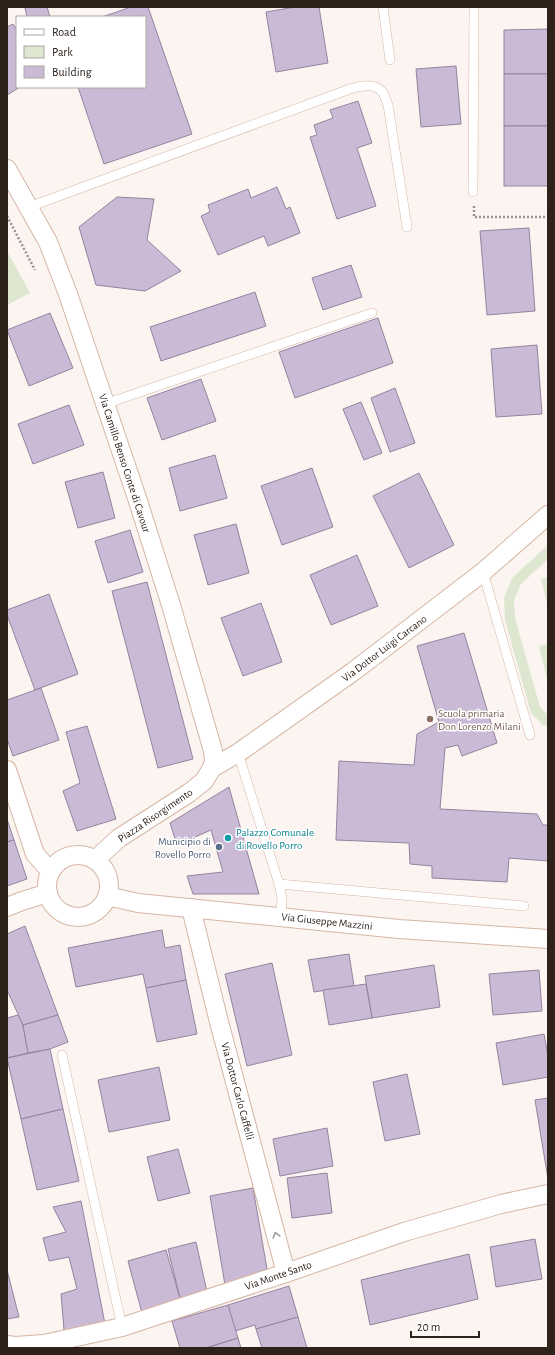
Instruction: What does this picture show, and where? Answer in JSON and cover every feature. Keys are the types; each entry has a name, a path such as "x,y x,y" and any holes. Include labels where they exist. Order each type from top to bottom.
{"street":[{"name":"Via Camillo Benso Conte di Cavour","path":"7,169 48,242 68,294 171,605 212,751 214,761 212,768"},
{"name":"Via Dottor Luigi Carcano","path":"212,768 238,753 354,672 483,572 548,515"},
{"name":"Piazza Risorgimento","path":"95,860 119,838 204,781 212,768"},
{"path":"7,770 35,854 50,871"},
{"path":"75,854 86,855 95,860 103,867 108,876 109,886 107,896 102,905 95,912 86,916 76,917 67,915 58,910 48,893 47,886 50,871 56,863 65,857 75,854"},
{"path":"7,907 48,893"},
{"name":"Via Giuseppe Mazzini","path":"107,896 138,903 399,929 548,939"},
{"name":"Via Dottor Carlo Caffelli","path":"191,908 219,1022 286,1273"},
{"name":"Via Monte Santo","path":"7,1345 15,1346 44,1344 122,1327 404,1232 501,1204 548,1194"}],"lane":[{"path":"383,7 390,60"},
{"path":"474,7 474,192"},
{"path":"29,207 364,85 376,88 383,92 388,105 407,227"},
{"path":"105,404 372,313"},
{"path":"483,572 530,735"},
{"path":"238,753 279,884 282,898 281,917"},
{"path":"279,884 524,906"},
{"path":"62,1055 122,1327"}],"path":[{"path":"474,192 474,217 548,217"}],"green space":[{"path":"7,251 30,293 7,305"},
{"path":"548,545 548,559 521,584 514,600 515,618 540,707 548,715 548,726 543,725 531,713 505,620 504,598 512,578"},
{"path":"548,577 548,608 541,579"},
{"path":"548,644 548,684 539,646"}],"building":[{"path":"47,7 50,16 27,16 25,8"},
{"path":"131,7 148,7 192,134 104,164 78,88 146,88 146,16 105,16"},
{"path":"295,7 319,7 328,63 276,72 266,12"},
{"path":"13,24 16,28 16,88 18,88 7,95 7,27"},
{"path":"548,29 548,74 504,74 504,30"},
{"path":"456,66 461,124 421,127 416,69"},
{"path":"504,74 548,74 548,126 504,126"},
{"path":"358,101 372,143 357,148 376,206 337,219 310,137 317,135 314,125 333,118 330,110"},
{"path":"504,126 548,126 548,186 504,186"},
{"path":"277,187 286,209 290,207 300,233 268,246 264,236 218,255 201,216 210,212 208,205 248,189 251,198"},
{"path":"117,197 154,199 147,240 181,271 145,291 96,285 79,227"},
{"path":"529,228 535,311 487,315 480,231"},
{"path":"351,265 362,297 323,310 312,278"},
{"path":"255,292 266,326 161,361 150,327"},
{"path":"50,313 73,368 29,386 7,330"},
{"path":"378,318 393,363 295,398 279,352"},
{"path":"537,345 542,414 496,417 491,349"},
{"path":"201,379 216,421 162,440 147,398"},
{"path":"395,388 415,443 390,452 371,398"},
{"path":"361,402 382,453 364,460 343,409"},
{"path":"69,405 84,445 33,464 18,424"},
{"path":"215,455 227,498 180,511 169,468"},
{"path":"312,468 333,527 282,545 261,486"},
{"path":"103,472 115,518 78,528 65,482"},
{"path":"419,473 454,545 409,568 373,496"},
{"path":"236,524 249,573 208,585 194,535"},
{"path":"130,530 143,572 108,583 95,541"},
{"path":"357,555 378,606 331,625 310,575"},
{"path":"147,582 193,759 158,768 112,591"},
{"path":"49,594 78,674 35,690 7,615 7,610"},
{"path":"261,603 282,662 243,676 221,618"},
{"path":"464,633 497,743 462,756 458,745 445,748 440,809 537,814 543,825 548,825 548,861 509,858 507,882 432,878 432,866 410,864 409,843 336,840 339,761 414,765 417,734 439,722 417,646"},
{"path":"41,688 59,740 13,756 7,739 7,700"},
{"path":"87,726 116,819 77,831 63,791 80,783 66,732"},
{"name":"Palazzo Comunale di Rovello Porro","path":"229,787 259,894 193,894 187,876 223,872 211,830 177,845 170,823"},
{"path":"7,819 14,840 7,842"},
{"path":"14,840 27,879 7,886 7,842"},
{"path":"25,926 58,1015 23,1025 7,990 7,934"},
{"path":"162,930 165,948 180,945 186,980 146,988 143,974 76,987 68,948"},
{"path":"349,954 354,986 314,992 308,960"},
{"path":"272,963 292,1055 247,1066 225,974"},
{"path":"434,965 440,1007 372,1018 365,976"},
{"path":"539,970 542,1011 493,1015 489,974"},
{"path":"186,980 197,1034 157,1042 146,988"},
{"path":"366,984 372,1018 329,1025 323,990"},
{"path":"18,1015 23,1025 28,1053 7,1058 7,1018"},
{"path":"58,1015 68,1042 50,1049 28,1053 23,1025"},
{"path":"544,1034 548,1056 548,1077 503,1085 496,1043"},
{"path":"50,1049 63,1109 21,1119 7,1058"},
{"path":"159,1067 170,1120 109,1132 98,1080"},
{"path":"407,1074 420,1134 385,1141 373,1082"},
{"path":"548,1098 548,1179 535,1100"},
{"path":"63,1109 79,1181 37,1190 21,1119"},
{"path":"327,1128 333,1166 280,1176 273,1139"},
{"path":"178,1149 190,1193 158,1201 147,1157"},
{"path":"327,1173 332,1213 292,1218 287,1178"},
{"path":"253,1188 267,1269 225,1285 210,1196"},
{"path":"81,1201 105,1324 64,1330 61,1294 77,1289 69,1257 49,1261 43,1238 66,1232 53,1207"},
{"path":"535,1239 542,1279 496,1287 490,1247"},
{"path":"196,1242 207,1292 180,1298 168,1249"},
{"path":"166,1250 181,1302 142,1313 128,1261"},
{"path":"469,1254 478,1299 370,1325 361,1280"},
{"path":"7,1270 19,1317 7,1319"},
{"path":"289,1286 298,1317 256,1329 255,1325 235,1331 228,1305"},
{"path":"228,1305 238,1338 206,1348 180,1348 172,1321"},
{"path":"298,1317 307,1348 262,1348 256,1329"},
{"path":"238,1338 241,1348 206,1348"}],"place":[{"name":"Scuola primaria Don Lorenzo Milani","path":"430,719"},
{"name":"Palazzo Comunale di Rovello Porro","path":"228,838"},
{"name":"Municipio di Rovello Porro","path":"219,847"}]}
